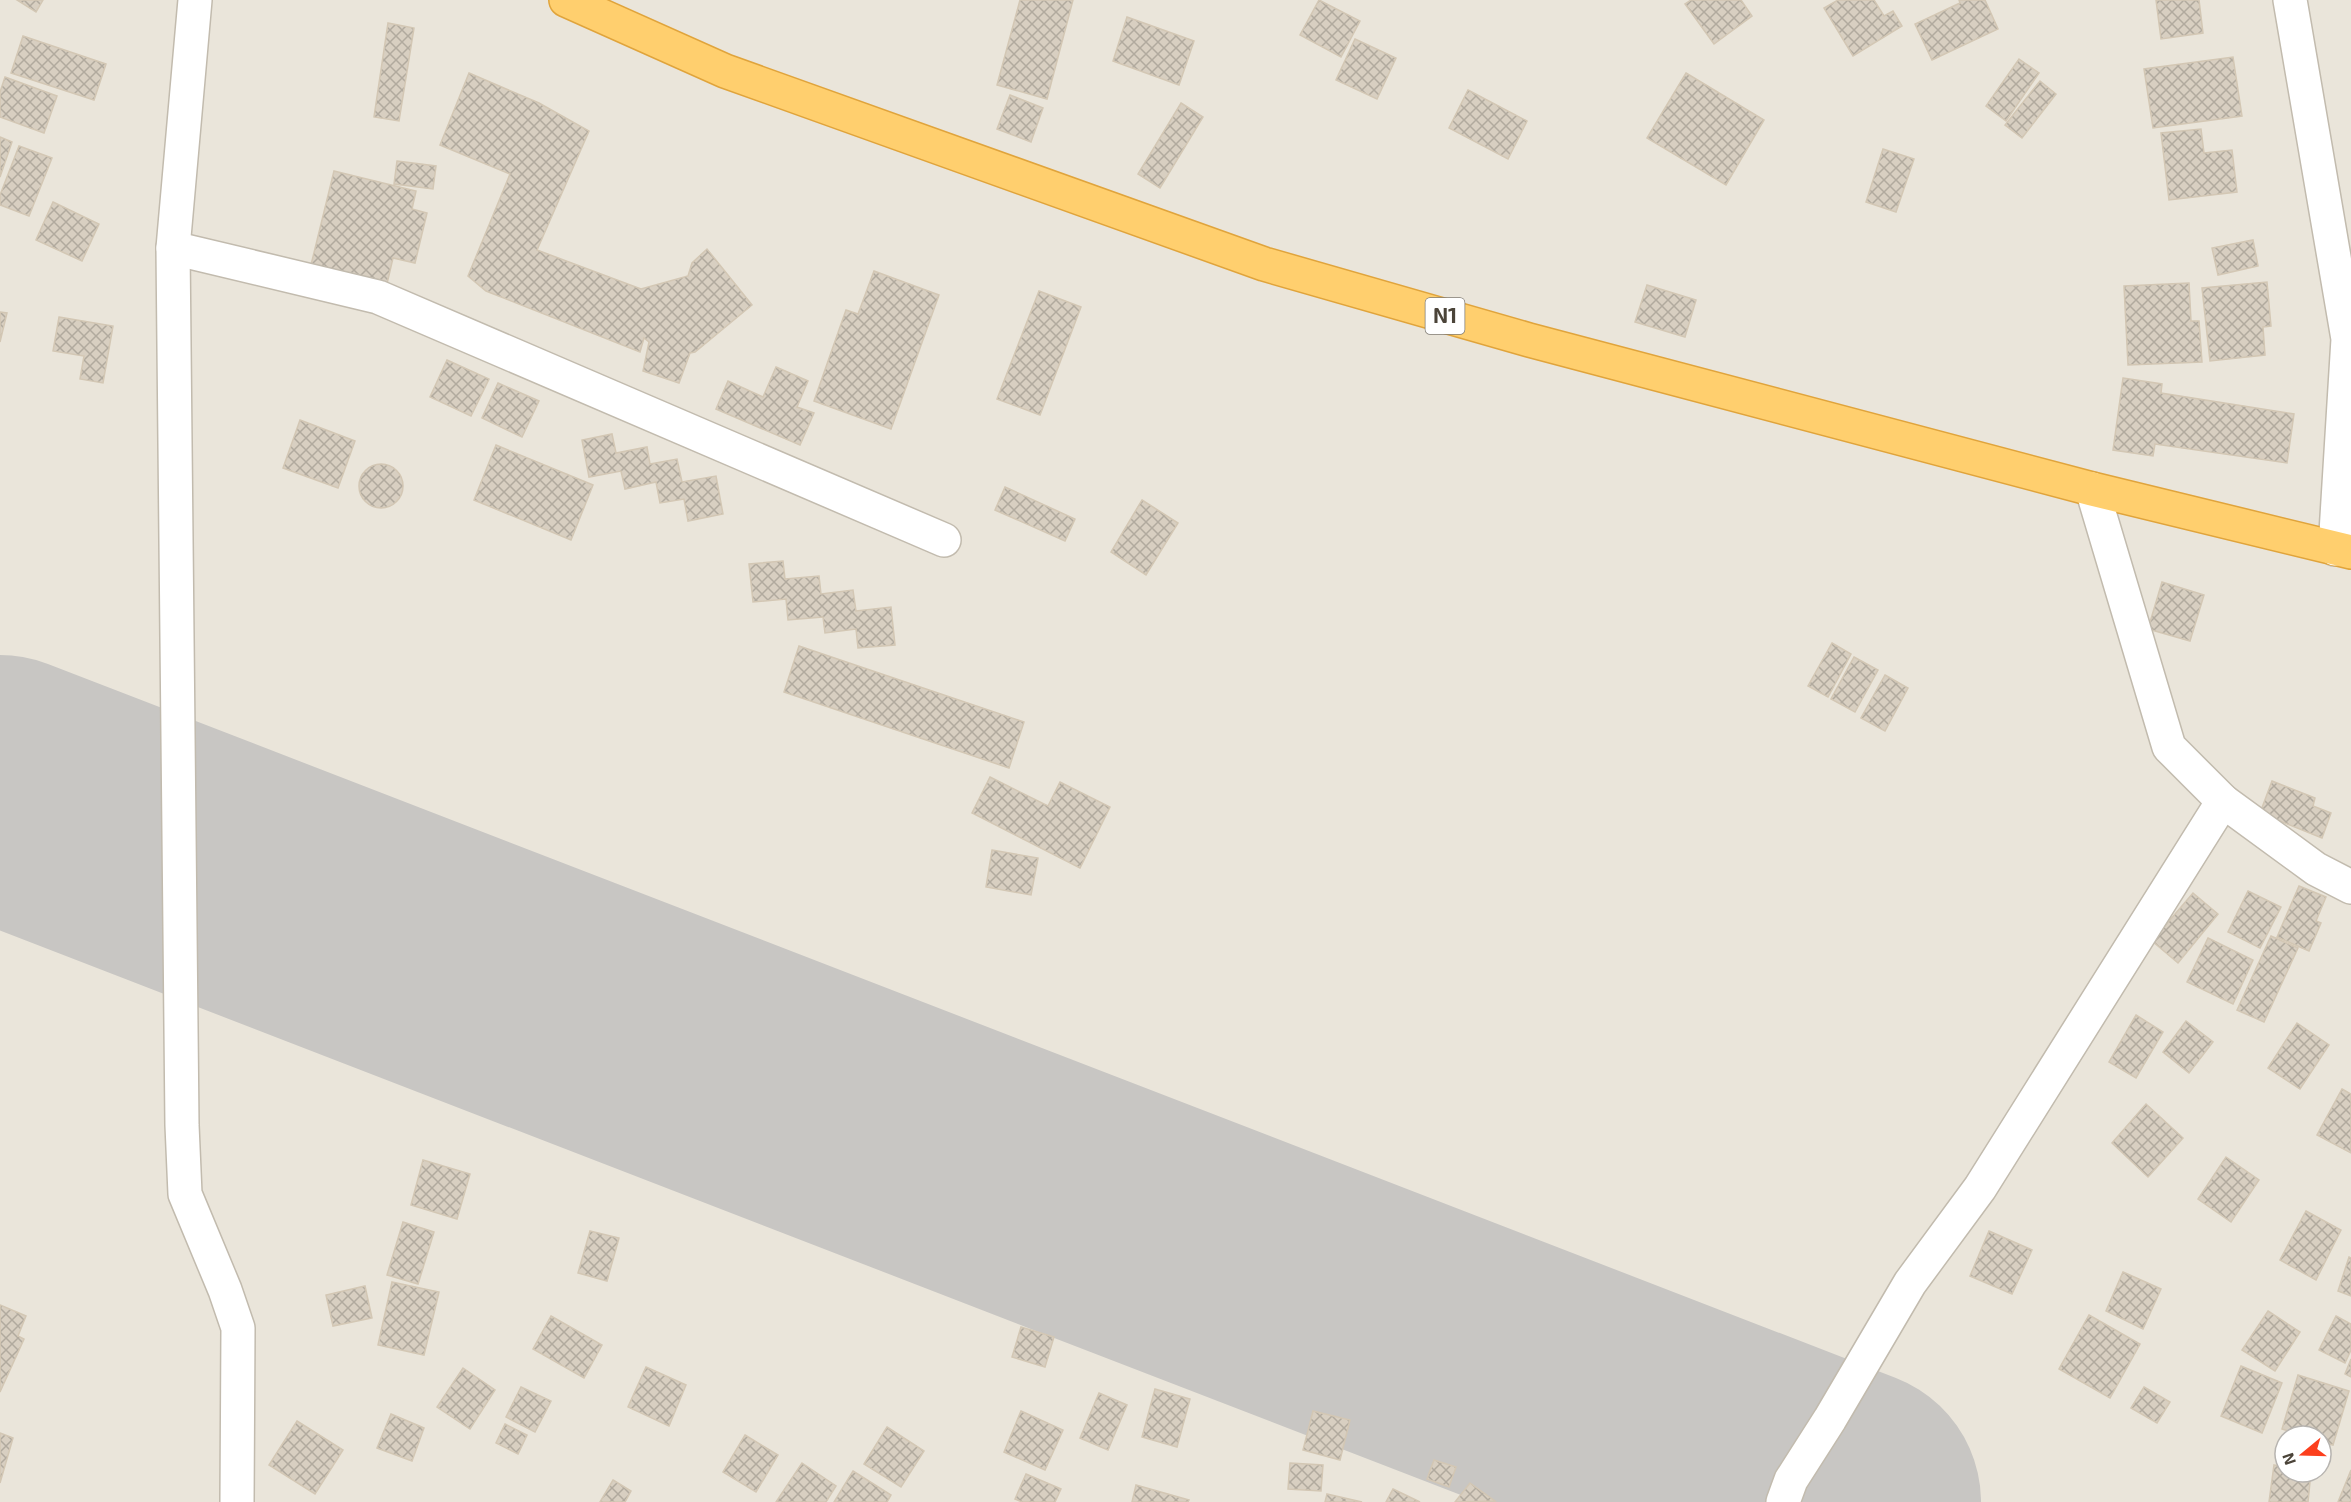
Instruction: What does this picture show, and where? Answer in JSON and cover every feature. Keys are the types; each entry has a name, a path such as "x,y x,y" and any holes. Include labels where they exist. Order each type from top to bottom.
{"highway":[{"name":"N1","path":"566,0 725,70 1264,264 1529,340 2092,489 2343,550"}],"street":[{"path":"195,0 172,248 178,928 185,1194 225,1290 238,1328 237,1502"},
{"path":"2290,0 2348,339 2343,550"},
{"path":"172,248 378,297 944,540"},
{"path":"2092,489 2169,747 2223,801 2316,869 2351,887"},
{"path":"1784,1502 1791,1480 1830,1419 1910,1283 1980,1188 2223,801"}],"shaded area":[{"path":"0,0 2351,0 2351,1502 0,1502"}],"building":[{"path":"17,0 43,0 36,12"},
{"path":"1020,0 1073,0 1047,99 997,85"},
{"path":"1319,0 1360,21 1341,57 1300,35"},
{"path":"1691,0 1741,0 1752,16 1714,44 1685,4"},
{"path":"1838,0 1874,0 1884,16 1893,11 1902,26 1853,56 1824,8"},
{"path":"1959,0 1985,0 1998,29 1932,60 1915,24 1960,3"},
{"path":"2156,0 2199,0 2203,33 2161,39"},
{"path":"1127,17 1194,41 1179,85 1113,61"},
{"path":"388,23 414,28 399,121 374,117"},
{"path":"23,36 106,64 94,100 11,73"},
{"path":"1355,39 1396,58 1377,99 1336,80"},
{"path":"2233,57 2242,116 2153,128 2144,69"},
{"path":"2019,59 2039,73 2006,121 1986,106"},
{"path":"469,73 539,103 589,131 537,250 641,289 688,276 692,263 707,249 752,305 695,352 690,353 679,383 643,371 649,342 644,338 640,352 486,291 468,276 510,174 440,145"},
{"path":"1686,73 1764,120 1726,185 1647,138"},
{"path":"5,77 57,96 44,133 0,117 0,92"},
{"path":"2040,81 2056,94 2022,138 2005,125"},
{"path":"1468,90 1527,121 1508,159 1449,128"},
{"path":"1010,95 1043,108 1031,142 997,129"},
{"path":"1181,103 1203,117 1160,188 1138,174"},
{"path":"2201,129 2204,153 2232,150 2237,192 2169,200 2161,133"},
{"path":"0,137 12,142 0,177"},
{"path":"19,146 52,158 29,216 0,205 0,195"},
{"path":"1883,149 1914,159 1896,212 1866,202"},
{"path":"397,161 436,166 433,189 394,184"},
{"path":"334,171 416,191 412,209 427,213 415,263 393,258 386,288 310,269"},
{"path":"53,202 99,224 82,261 36,240"},
{"path":"2253,240 2258,266 2218,275 2212,248"},
{"path":"874,271 939,295 891,429 814,401 846,310 858,314"},
{"path":"2267,282 2271,326 2263,327 2265,355 2210,361 2202,288"},
{"path":"2189,283 2191,321 2199,321 2202,362 2128,365 2124,286"},
{"path":"1647,285 1696,300 1685,337 1635,322"},
{"path":"1039,291 1081,307 1040,415 997,399"},
{"path":"0,312 7,313 0,342"},
{"path":"59,317 113,326 103,383 80,379 84,356 53,351"},
{"path":"447,360 489,379 471,416 430,397"},
{"path":"776,367 808,381 797,407 814,413 800,445 716,409 728,381 763,397"},
{"path":"2123,378 2162,384 2161,393 2294,414 2287,463 2155,444 2153,456 2113,450"},
{"path":"498,383 539,401 522,437 482,418"},
{"path":"300,420 355,441 338,488 283,468"},
{"path":"612,434 616,453 647,447 650,464 677,459 682,482 716,476 723,514 688,521 684,499 660,503 656,482 625,489 621,471 589,477 582,440"},
{"path":"496,445 593,485 571,540 474,500"},
{"path":"381,464 397,470 403,486 397,502 381,508 365,502 359,486 365,470"},
{"path":"1005,487 1075,519 1065,541 995,510"},
{"path":"1142,500 1178,523 1146,575 1111,552"},
{"path":"783,561 785,579 819,576 821,594 853,590 856,611 891,607 895,645 858,648 856,629 825,633 823,617 788,620 786,599 753,602 749,564"},
{"path":"2162,582 2204,595 2190,641 2148,629"},
{"path":"1832,643 1851,654 1828,697 1808,686"},
{"path":"799,646 1024,722 1009,768 784,692"},
{"path":"1854,657 1878,670 1855,712 1831,699"},
{"path":"1885,675 1908,688 1885,731 1861,718"},
{"path":"990,777 1048,806 1060,782 1110,807 1080,868 972,813"},
{"path":"2272,781 2315,798 2313,806 2331,813 2322,838 2260,813"},
{"path":"992,850 1038,858 1031,895 986,887"},
{"path":"2299,886 2326,897 2316,921 2321,923 2309,951 2277,937"},
{"path":"2248,891 2281,907 2260,948 2228,932"},
{"path":"2193,893 2218,914 2178,963 2152,941"},
{"path":"2271,936 2298,948 2264,1022 2237,1010"},
{"path":"2208,938 2253,960 2233,1004 2187,982"},
{"path":"2136,1015 2163,1032 2136,1078 2109,1062"},
{"path":"2186,1021 2213,1042 2189,1073 2163,1052"},
{"path":"2297,1023 2329,1045 2300,1089 2268,1068"},
{"path":"2342,1089 2351,1094 2351,1153 2317,1135"},
{"path":"2146,1104 2183,1138 2148,1177 2112,1143"},
{"path":"2226,1157 2259,1180 2231,1222 2198,1199"},
{"path":"423,1160 470,1174 457,1219 411,1205"},
{"path":"2306,1211 2341,1230 2316,1280 2280,1260"},
{"path":"403,1222 434,1232 418,1284 387,1275"},
{"path":"590,1231 619,1238 607,1281 578,1273"},
{"path":"1989,1231 2032,1250 2012,1294 1970,1276"},
{"path":"2349,1257 2351,1258 2351,1296 2338,1291"},
{"path":"2123,1272 2161,1289 2143,1329 2106,1311"},
{"path":"392,1282 439,1292 424,1355 378,1345"},
{"path":"365,1286 372,1318 333,1326 326,1295"},
{"path":"0,1305 26,1316 18,1336 24,1339 0,1392"},
{"path":"2268,1311 2300,1332 2275,1371 2242,1350"},
{"path":"2089,1315 2140,1344 2110,1398 2059,1369"},
{"path":"551,1316 602,1345 584,1378 533,1349"},
{"path":"2336,1316 2351,1324 2351,1350 2345,1363 2319,1350"},
{"path":"1021,1327 1054,1337 1045,1367 1012,1357"},
{"path":"2351,1359 2351,1377 2345,1374"},
{"path":"2241,1366 2282,1383 2262,1433 2221,1416"},
{"path":"646,1367 686,1385 669,1426 628,1407"},
{"path":"463,1368 495,1390 470,1429 437,1407"},
{"path":"2298,1375 2349,1391 2333,1445 2333,1424 2283,1424"},
{"path":"521,1387 551,1401 535,1432 506,1417"},
{"path":"2144,1387 2170,1402 2157,1423 2131,1408"},
{"path":"1155,1389 1190,1399 1177,1447 1142,1437"},
{"path":"1099,1393 1127,1405 1108,1450 1080,1438"},
{"path":"1021,1411 1063,1430 1045,1470 1004,1452"},
{"path":"1313,1411 1350,1420 1340,1460 1303,1450"},
{"path":"391,1414 424,1428 412,1461 377,1448"},
{"path":"297,1421 343,1450 315,1494 269,1465"},
{"path":"505,1424 527,1435 518,1454 496,1443"},
{"path":"887,1427 924,1451 901,1487 864,1464"},
{"path":"0,1433 13,1438 0,1483"},
{"path":"745,1435 778,1455 756,1492 723,1472"},
{"path":"1434,1460 1456,1467 1449,1487 1427,1479"},
{"path":"802,1463 836,1486 826,1502 776,1502"},
{"path":"1290,1463 1323,1465 1321,1491 1288,1489"},
{"path":"2351,1470 2351,1502 2338,1502"},
{"path":"853,1471 891,1495 887,1502 834,1502"},
{"path":"2273,1472 2273,1484 2310,1484 2308,1502 2269,1502"},
{"path":"1026,1474 1061,1489 1055,1502 1022,1502 1015,1499"},
{"path":"613,1480 631,1491 625,1502 600,1502"},
{"path":"1470,1483 1495,1501 1455,1502"},
{"path":"1136,1485 1189,1500 1188,1502 1132,1502"},
{"path":"1393,1489 1420,1502 1386,1502"},
{"path":"1327,1494 1362,1502 1325,1502"}],"runway":[{"path":"0,788 1848,1502"}]}
